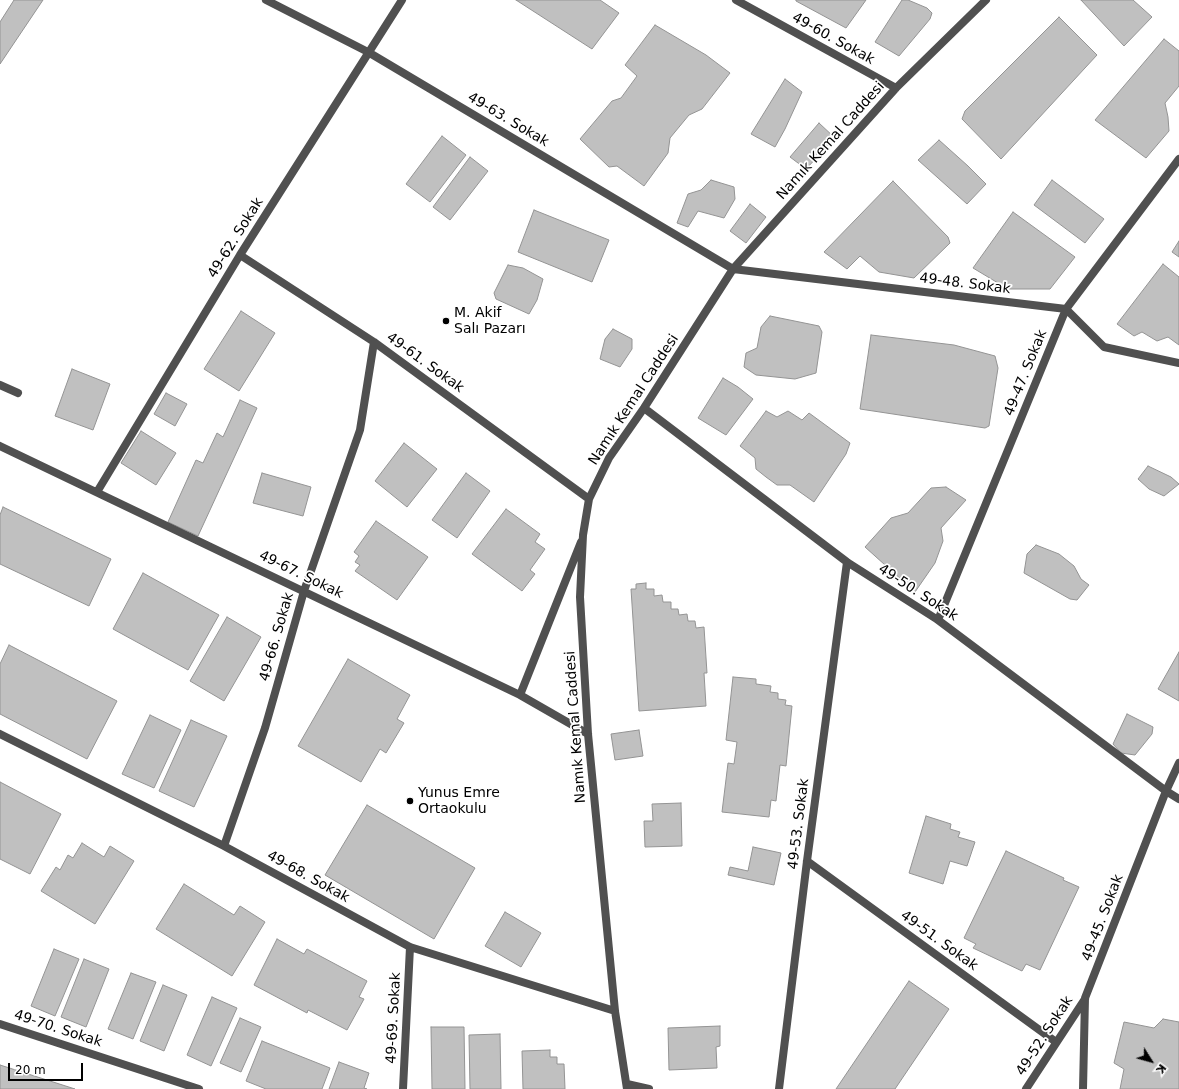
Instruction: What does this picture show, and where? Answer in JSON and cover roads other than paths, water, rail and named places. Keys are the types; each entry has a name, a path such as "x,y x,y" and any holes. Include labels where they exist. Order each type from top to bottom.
{"street":[{"name":"49-63. Sokak","path":"266,0 368,52 733,269"},
{"name":"49-62. Sokak","path":"97,492 240,255 402,0"},
{"name":"Namık Kemal Caddesi","path":"627,1086 615,1011 588,734 580,597 583,535 589,499 609,458 644,408 733,269 896,88 986,0"},
{"name":"49-60. Sokak","path":"741,1 896,88"},
{"name":"49-47. Sokak","path":"938,620 1066,310 1179,159"},
{"name":"49-61. Sokak","path":"240,255 374,342 589,499"},
{"name":"49-48. Sokak","path":"733,269 1066,310"},
{"path":"1066,310 1104,347 1179,363"},
{"name":"49-66. Sokak","path":"224,846 266,728 304,591 360,430 374,342"},
{"path":"0,385 18,392"},
{"name":"49-50. Sokak","path":"644,408 847,562 938,620 1166,791 1179,799"},
{"name":"49-67. Sokak","path":"0,446 520,695 588,734"},
{"path":"520,695 583,535"},
{"name":"49-53. Sokak","path":"779,1089 807,861 847,562"},
{"name":"49-68. Sokak","path":"0,734 224,846 410,947 615,1011"},
{"name":"49-45. Sokak","path":"1084,1089 1085,998 1166,791 1179,763"},
{"name":"49-51. Sokak","path":"807,861 1056,1042"},
{"name":"49-69. Sokak","path":"403,1089 410,947"},
{"name":"49-52. Sokak","path":"1026,1089 1085,998"},
{"name":"49-70. Sokak","path":"0,1024 199,1089"},
{"path":"627,1086 649,1089"}],"place":[{"name":"M. Akif Salı Pazarı","path":"446,321"},
{"name":"Yunus Emre Ortaokulu","path":"410,801"}]}
